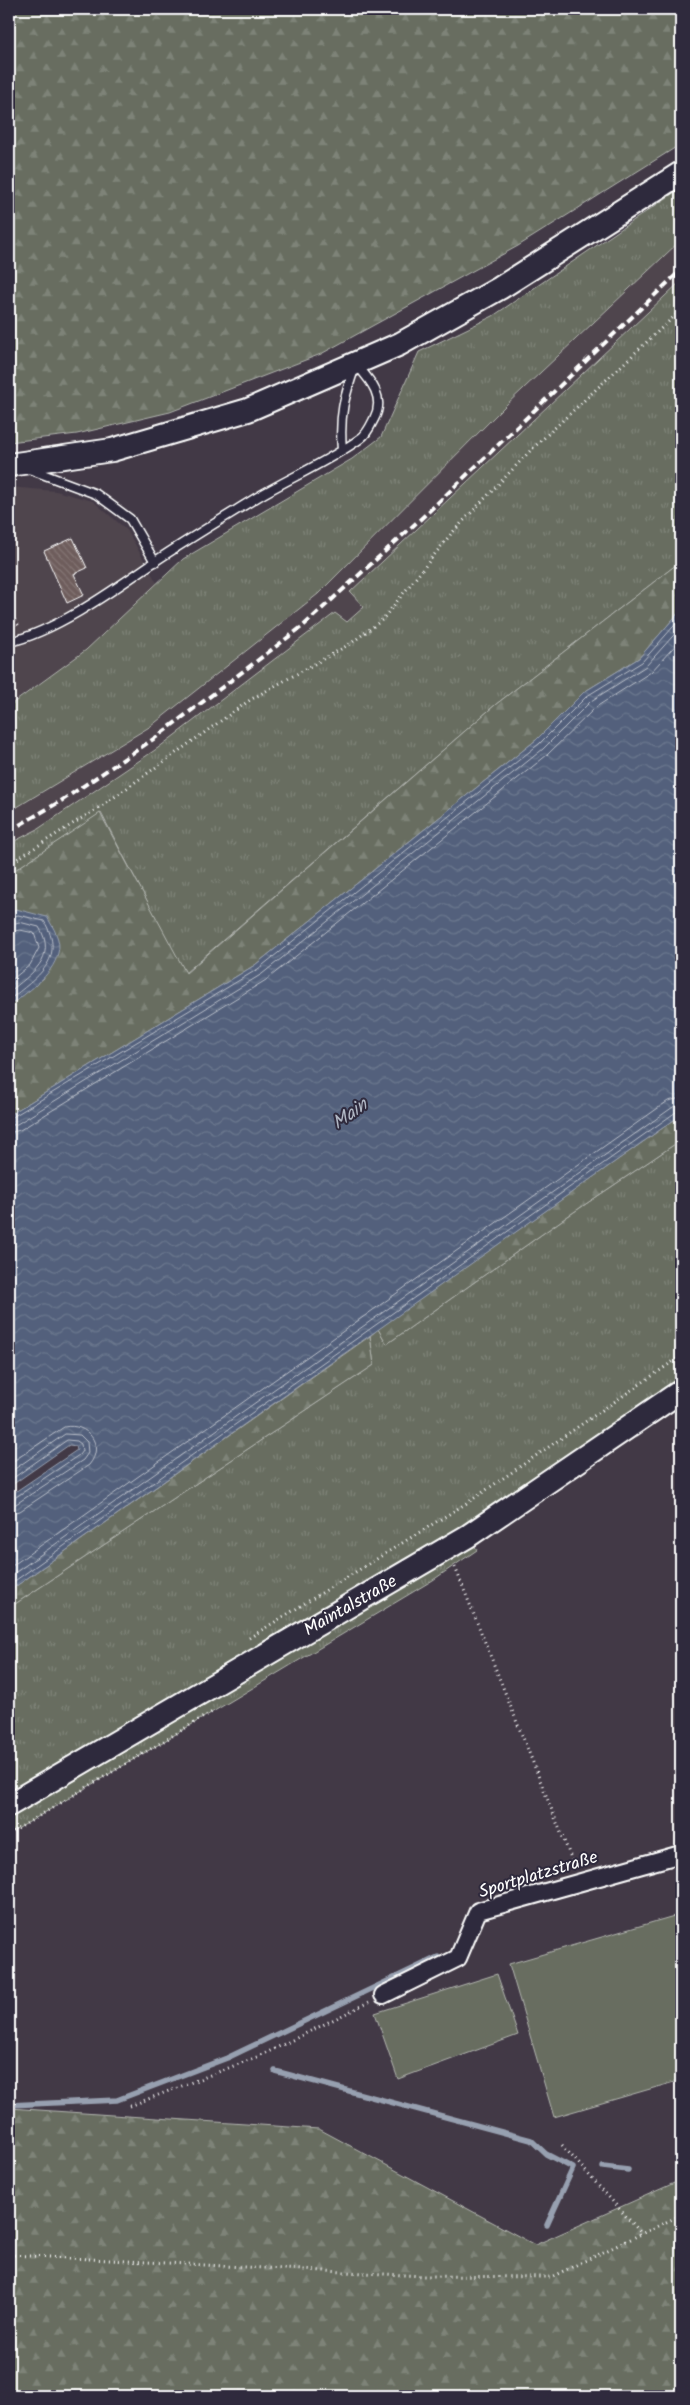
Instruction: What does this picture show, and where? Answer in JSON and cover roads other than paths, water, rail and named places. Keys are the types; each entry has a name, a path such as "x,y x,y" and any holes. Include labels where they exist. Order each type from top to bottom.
{"main road":[{"path":"14,465 112,450 248,410 356,364 400,344 500,288 681,173"},
{"name":"Maintalstraße","path":"9,1805 468,1536 681,1391"}],"street":[{"name":"Sportplatzstraße","path":"382,1995 458,1958 478,1911 681,1854"}],"lane":[{"path":"9,642 27,637 117,589 155,562 259,496 310,470 342,450 364,436 375,418 379,406 378,394 368,377 356,364 344,396 340,423 342,450"},
{"path":"14,465 96,494 130,519 155,562"}],"water":[{"name":"Main","path":"681,610 681,1115 9,1591 9,1496 77,1450 76,1446 69,1445 9,1487 9,1115 255,965 536,740 584,692 639,658"},
{"path":"16,909 47,917 56,934 59,948 55,962 45,977 9,1006 9,915"}],"waterway":[{"path":"9,2105 117,2100 227,2058 438,1957"},
{"path":"275,2071 531,2140 546,2154 573,2168 547,2225"},
{"path":"603,2167 628,2170"}],"railway":[{"path":"9,831 61,801 155,738 303,626 426,514 681,270"}]}
